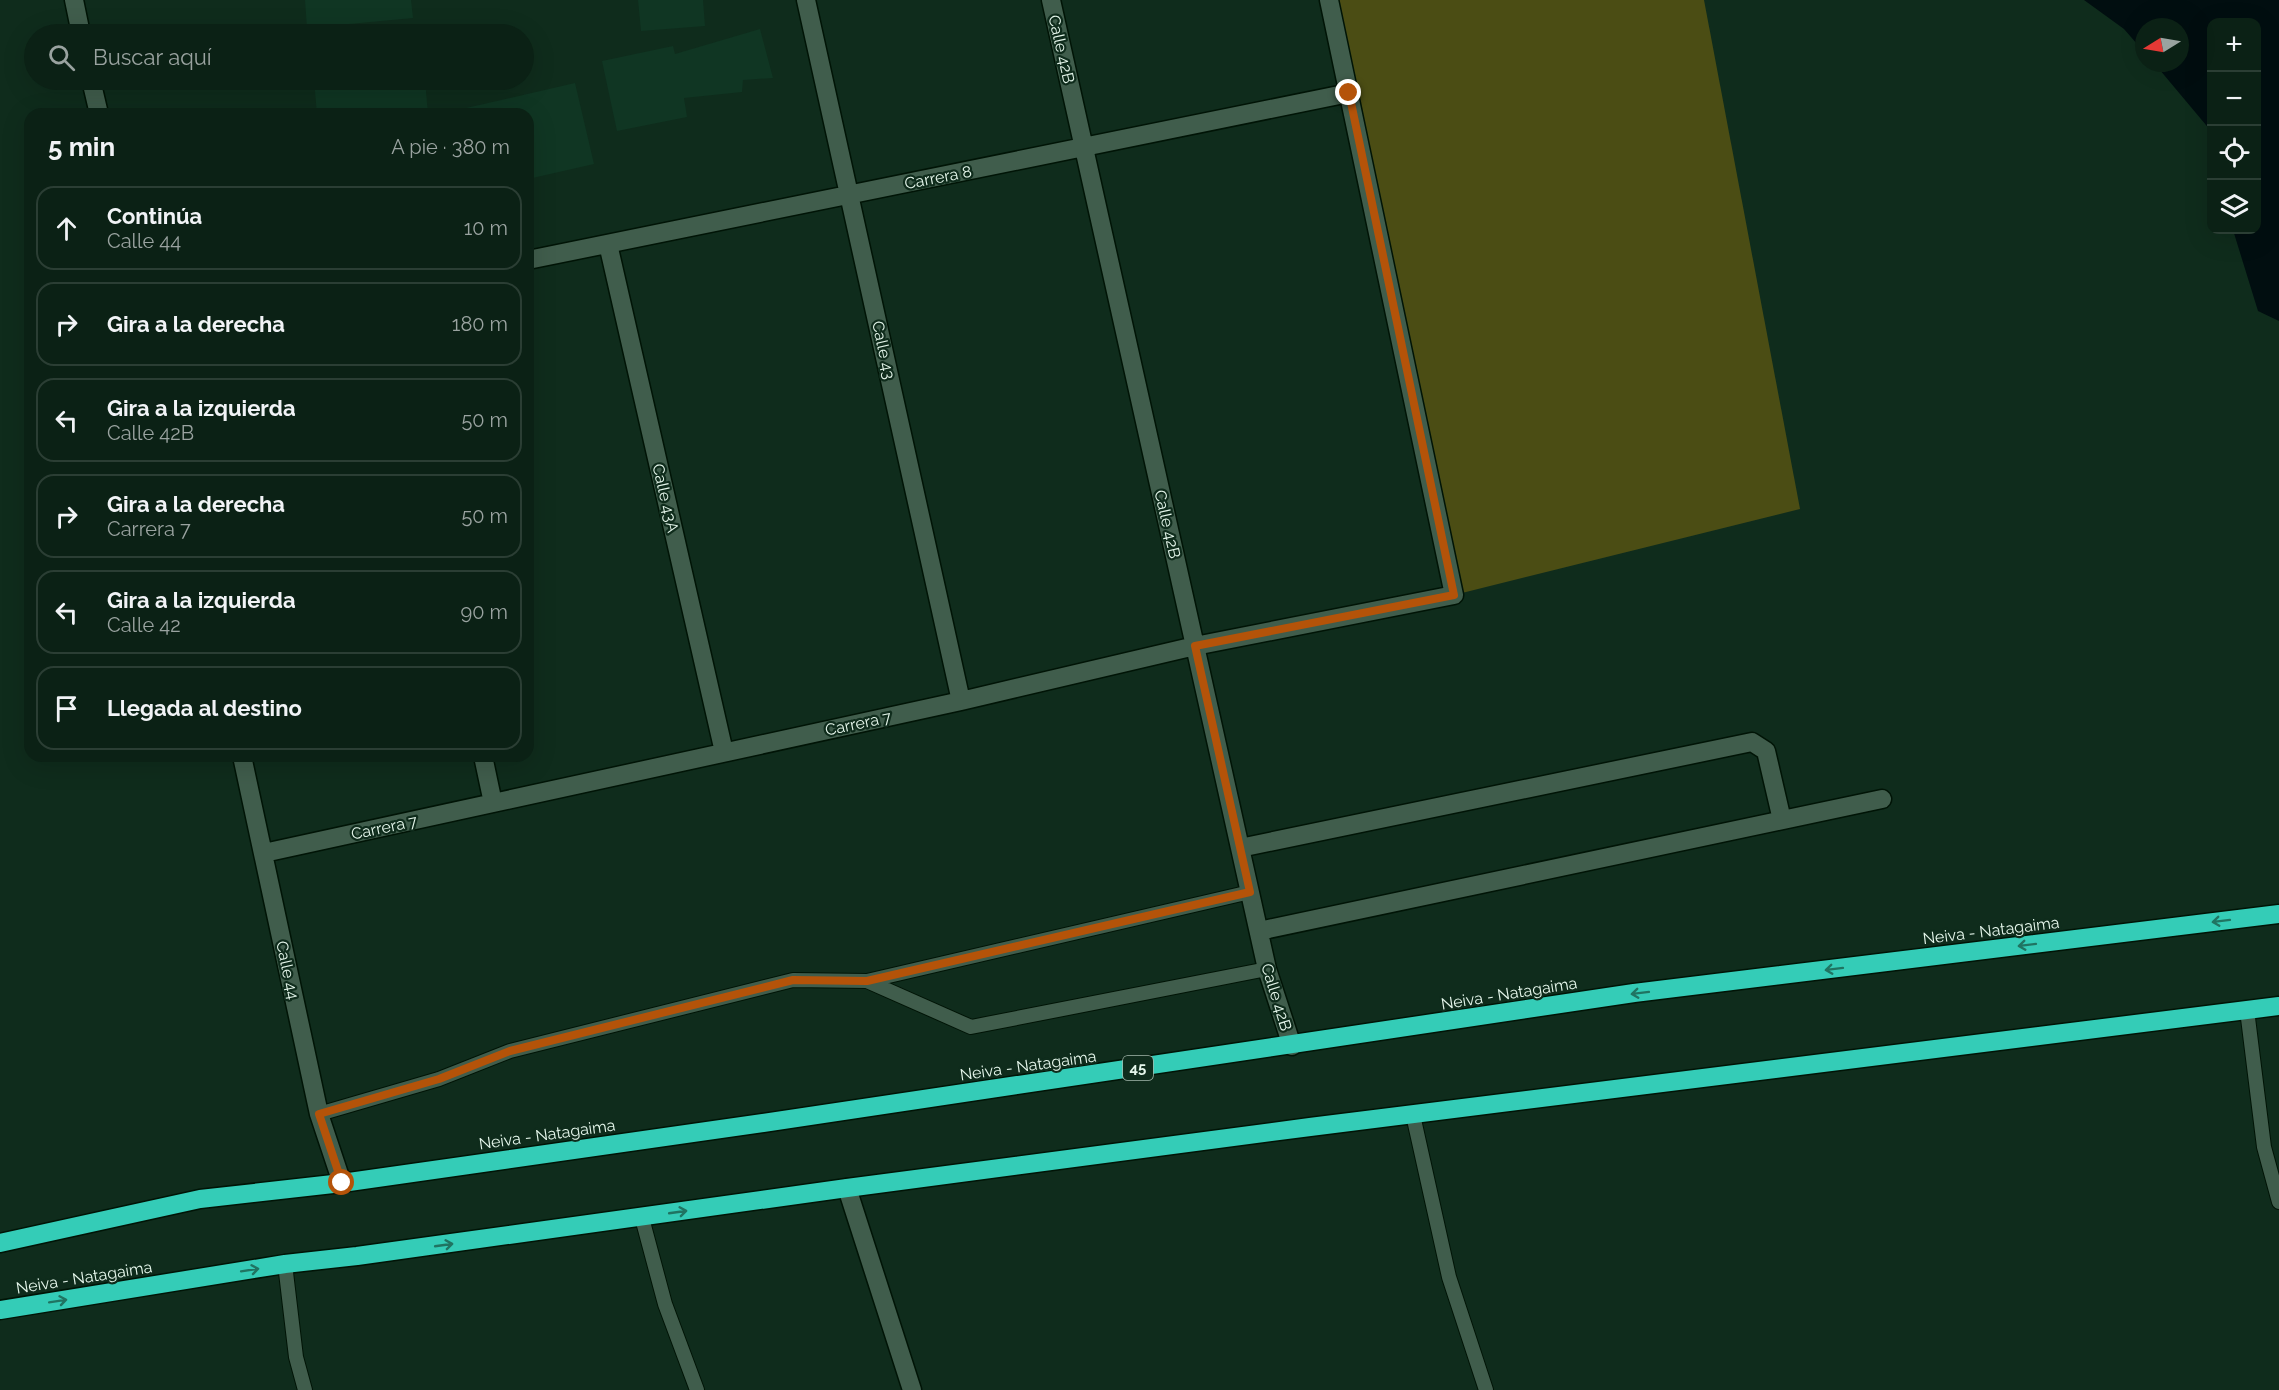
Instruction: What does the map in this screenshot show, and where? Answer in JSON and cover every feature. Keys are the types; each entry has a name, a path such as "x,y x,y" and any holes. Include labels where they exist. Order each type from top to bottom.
{"highway":[{"name":"Neiva - Natagaima","path":"0,1243 200,1199 342,1183 1292,1046 1634,993 2279,914"},
{"name":"Neiva - Natagaima","path":"0,1310 285,1264 642,1218 847,1188 2279,1006"}],"street":[{"path":"74,0 79,24"},
{"name":"Calle 43","path":"806,0 961,701"},
{"name":"Calle 42B","path":"1051,0 1267,969 1292,1046"},
{"path":"1329,0 1349,93"},
{"path":"93,90 98,108"},
{"name":"Carrera 8","path":"534,259 1349,93"},
{"name":"Carrera 7","path":"264,853 961,701 1195,646 1454,595 1349,93"},
{"name":"Calle 43A","path":"608,244 724,752"},
{"path":"1240,848 1752,742 1766,751 1782,820"},
{"name":"Calle 44","path":"243,762 319,1114 342,1183"},
{"path":"484,762 493,803"},
{"path":"1259,931 1882,799"},
{"path":"847,1188 912,1390"}],"lane":[{"path":"319,1114 439,1079 510,1051 793,980 867,981 1250,892"},
{"path":"867,981 971,1027 1267,969"},
{"path":"2247,1010 2264,1147 2279,1202"},
{"path":"1413,1115 1449,1277 1486,1390"},
{"path":"642,1218 665,1304 697,1390"},
{"path":"285,1264 296,1357 305,1390"}],"shaded area":[{"path":"305,0 411,0 413,18 349,24 307,24"},
{"path":"638,0 703,0 705,26 641,31"},
{"path":"1330,0 1704,0 1800,509 1454,595"},
{"path":"2084,0 2279,0 2279,321 2258,311 2234,234 2261,234 2261,18 2207,18 2207,126 2162,72 2189,72 2189,18 2135,18 2135,42 2124,29"},
{"path":"760,29 773,78 743,80 742,92 684,98 687,117 617,131 602,61 673,46 675,54"},
{"path":"575,83 594,164 534,178 534,108 466,108"},
{"path":"315,90 426,90 427,108 316,108"}],"route":[{"path":"342,1183 319,1114 439,1079 510,1051 793,980 867,981 1250,892 1195,646 1454,595 1349,93"}]}
